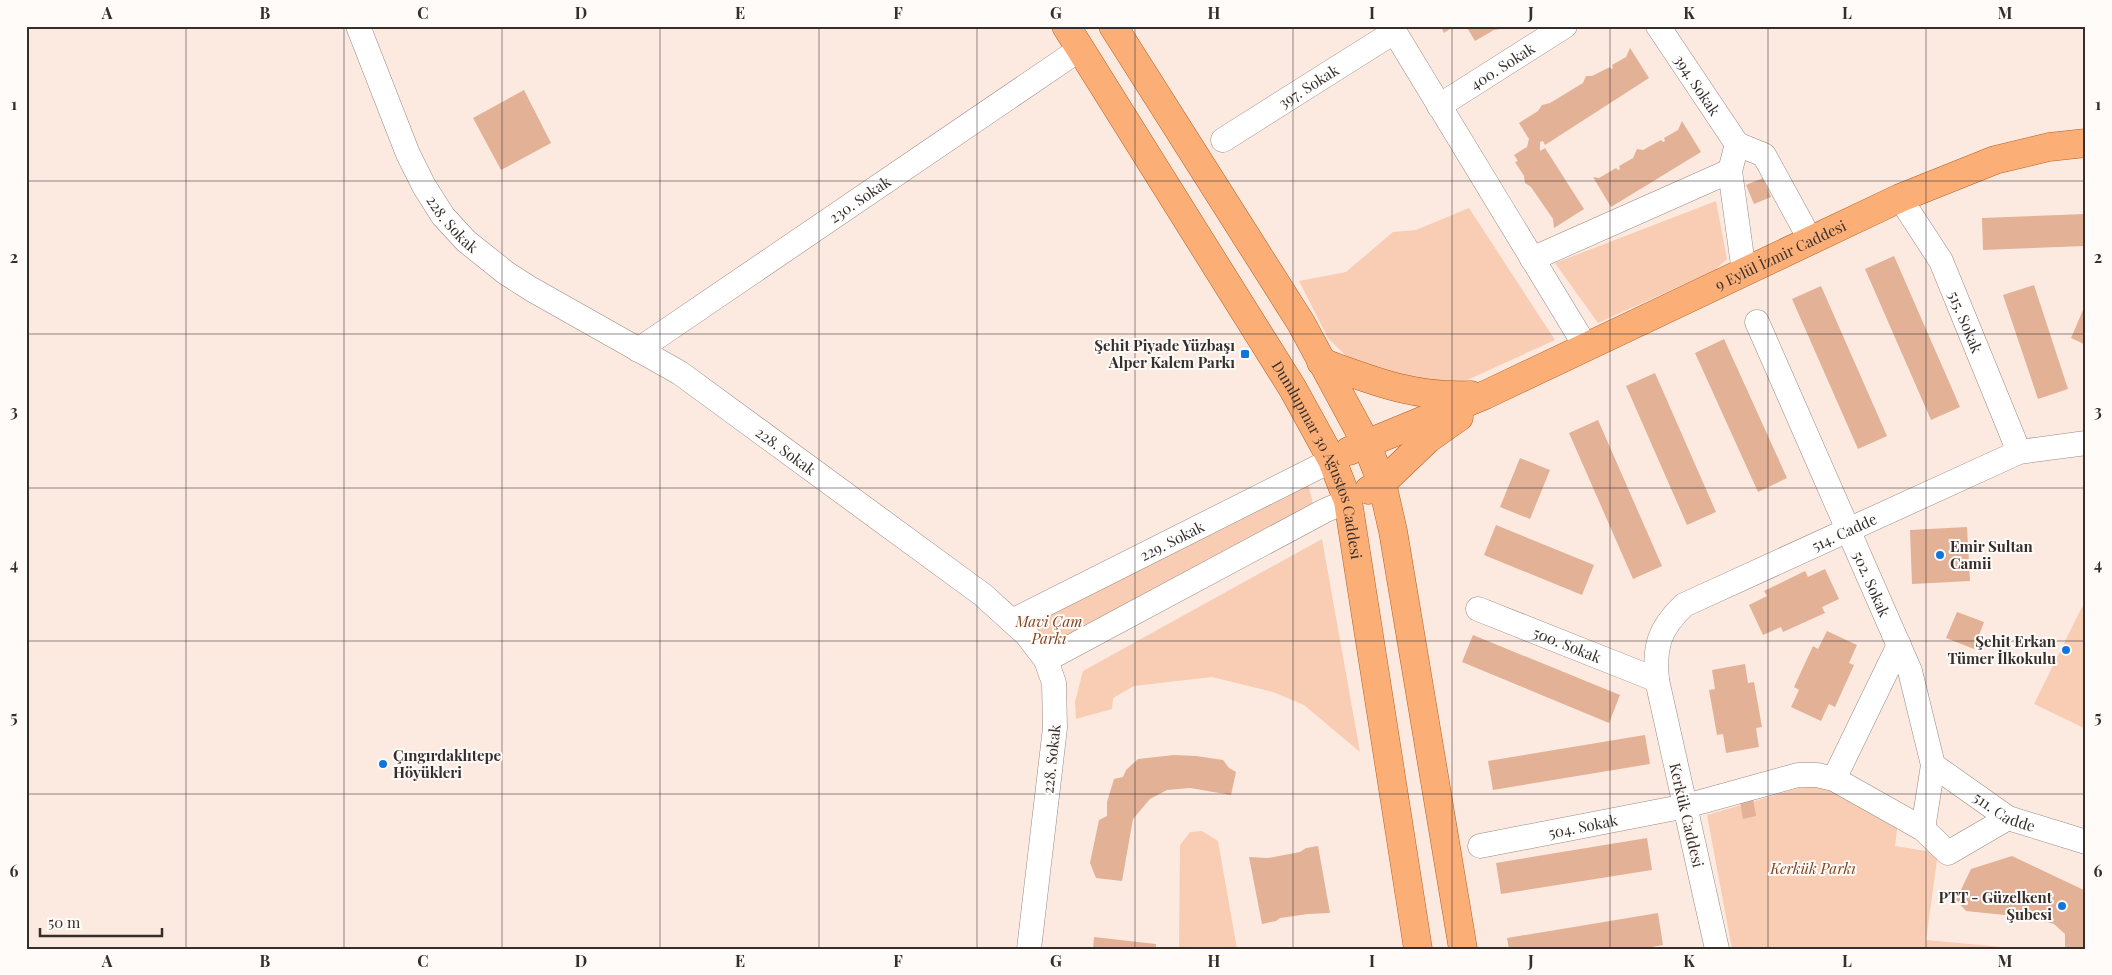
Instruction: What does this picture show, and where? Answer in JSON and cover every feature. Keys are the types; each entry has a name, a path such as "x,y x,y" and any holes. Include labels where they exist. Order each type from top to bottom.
{"main road":[{"path":"1113,26 1301,323 1366,443 1382,483 1393,531 1463,949"},
{"name":"Dumlupınar 30 Ağustos Caddesi","path":"1073,37 1293,389 1332,460 1348,501 1418,949"},
{"name":"9 Eylül İzmir Caddesi","path":"1332,460 1366,443 1485,394 1900,198 1995,160 2049,147 2086,143"},
{"name":"9 Eylül İzmir Caddesi","path":"1322,362 1386,385 1416,393 1444,396 1485,394"},
{"name":"9 Eylül İzmir Caddesi","path":"1348,501 1382,483 1428,439 1467,412 1485,394"}],"street":[{"name":"228. Sokak","path":"358,26 408,154 433,202 452,227 506,273 638,350 680,372 983,595 1026,634 1046,660 1054,684 1055,728 1029,949"},
{"name":"400. Sokak","path":"1439,106 1565,26"},
{"name":"394. Sokak","path":"1658,26 1737,144"},
{"path":"1392,29 1586,347"},
{"name":"397. Sokak","path":"1223,140 1392,29"},
{"name":"230. Sokak","path":"638,350 1073,37"},
{"path":"1744,272 1730,171 1737,144 1764,155 1811,240"},
{"path":"1532,259 1730,171"},
{"name":"515. Sokak","path":"1900,198 1941,261 2019,452"},
{"name":"502. Sokak","path":"1757,322 1850,530 1910,671 1933,765 1923,829"},
{"name":"514. Cadde","path":"1657,680 1655,658 1659,637 1669,619 1684,605 2019,452 2086,443"},
{"name":"229. Sokak","path":"1012,621 1332,460"},
{"path":"1046,660 1326,510 1348,501"},
{"name":"500. Sokak","path":"1478,609 1657,680"},
{"path":"1899,645 1834,779 1923,829 1948,853 2008,818"},
{"name":"Kerkük Caddesi","path":"1657,680 1717,949"},
{"name":"511. Cadde","path":"1933,765 2008,818 2086,842"},
{"name":"504. Sokak","path":"1480,846 1686,806 1798,775 1817,775 1834,779"}],"green space":[{"path":"1716,201 1727,259 1715,270 1598,323 1555,263"},
{"path":"1469,208 1555,340 1465,381 1429,381 1389,374 1348,358 1328,338 1299,281 1346,272 1393,232 1416,230"},
{"name":"Mavi Çam Parkı","path":"1308,484 1314,507 1045,656 1028,622"},
{"path":"1322,539 1360,752 1304,705 1273,692 1212,677 1134,686 1113,698 1112,709 1076,719 1075,702 1083,671"},
{"path":"2082,607 2086,609 2086,729 2034,704"},
{"name":"Kerkük Parkı","path":"1821,786 1843,793 1898,822 1895,846 1938,853 1926,940 2024,949 1732,949 1707,815 1799,788"},
{"path":"1202,831 1218,841 1237,949 1179,949 1180,845 1190,832"}],"building":[{"path":"1436,26 1454,26 1444,33 1441,27 1438,29"},
{"path":"1466,26 1503,26 1501,29 1494,30 1475,41"},
{"path":"1630,48 1649,78 1545,145 1543,141 1540,142 1540,151 1545,148 1584,209 1554,228 1553,219 1531,187 1525,183 1524,176 1515,162 1518,161 1514,155 1527,147 1529,139 1519,123 1538,111 1542,105 1550,103 1583,83 1586,76 1592,76 1610,67 1611,69 1613,68 1612,65 1626,57"},
{"path":"524,90 551,143 501,170 473,118"},
{"path":"1682,121 1701,152 1611,207 1593,177 1599,178 1616,168 1620,169 1619,166 1633,158 1637,149 1643,150 1661,140 1665,141 1664,138 1678,130"},
{"path":"1763,178 1771,197 1754,204 1746,185"},
{"path":"2086,214 2086,246 1983,250 1982,218"},
{"path":"1894,256 1960,407 1931,420 1865,269"},
{"path":"2034,285 2068,389 2038,399 2003,295"},
{"path":"1821,286 1887,436 1858,449 1792,299"},
{"path":"2086,303 2086,345 2071,338"},
{"path":"1724,339 1787,478 1758,492 1695,353"},
{"path":"1655,373 1716,512 1687,525 1626,386"},
{"path":"1598,420 1662,566 1633,579 1569,433"},
{"path":"1520,458 1550,470 1530,519 1500,507"},
{"path":"1496,525 1594,565 1582,595 1484,555"},
{"name":"Emir Sultan Camii","path":"1967,527 1970,581 1912,584 1910,530"},
{"path":"1825,569 1839,599 1822,607 1825,613 1783,632 1781,627 1763,635 1749,605 1767,596 1764,591 1805,571 1808,577"},
{"path":"1957,612 1984,622 1974,649 1946,638"},
{"path":"1827,631 1857,645 1849,663 1854,665 1835,707 1829,704 1821,721 1791,707 1799,690 1794,687 1813,646 1818,649"},
{"path":"1473,635 1620,695 1609,723 1462,662"},
{"path":"1745,664 1748,683 1754,682 1762,727 1756,728 1759,747 1726,753 1723,734 1717,735 1709,690 1715,689 1712,670"},
{"path":"1645,735 1650,764 1493,790 1488,761"},
{"path":"1174,755 1223,760 1229,768 1236,772 1231,795 1190,788 1167,790 1150,799 1133,819 1122,881 1096,878 1090,863 1099,820 1107,816 1107,802 1114,779 1123,777 1126,770 1138,759"},
{"path":"1753,799 1756,816 1743,819 1740,801"},
{"path":"1647,838 1652,870 1501,894 1496,863"},
{"path":"1318,846 1330,913 1280,918 1276,921 1262,924 1249,857 1268,858 1300,852 1306,848"},
{"path":"2012,856 2086,891 2086,949 2065,949 2065,934 2054,924 2034,918 1966,911 1956,900 1971,869"},
{"path":"1658,913 1663,945 1641,949 1509,949 1507,938"},
{"path":"1094,937 1156,944 1156,949 1093,949"}],"place":[{"name":"Şehit Piyade Yüzbaşı Alper Kalem Parkı","path":"1245,354"},
{"name":"Emir Sultan Camii","path":"1940,555"},
{"name":"Şehit Erkan Tümer İlkokulu","path":"2066,650"},
{"name":"Çıngırdaklıtepe Höyükleri","path":"383,764"},
{"name":"PTT - Güzelkent Şubesi","path":"2062,906"}]}
